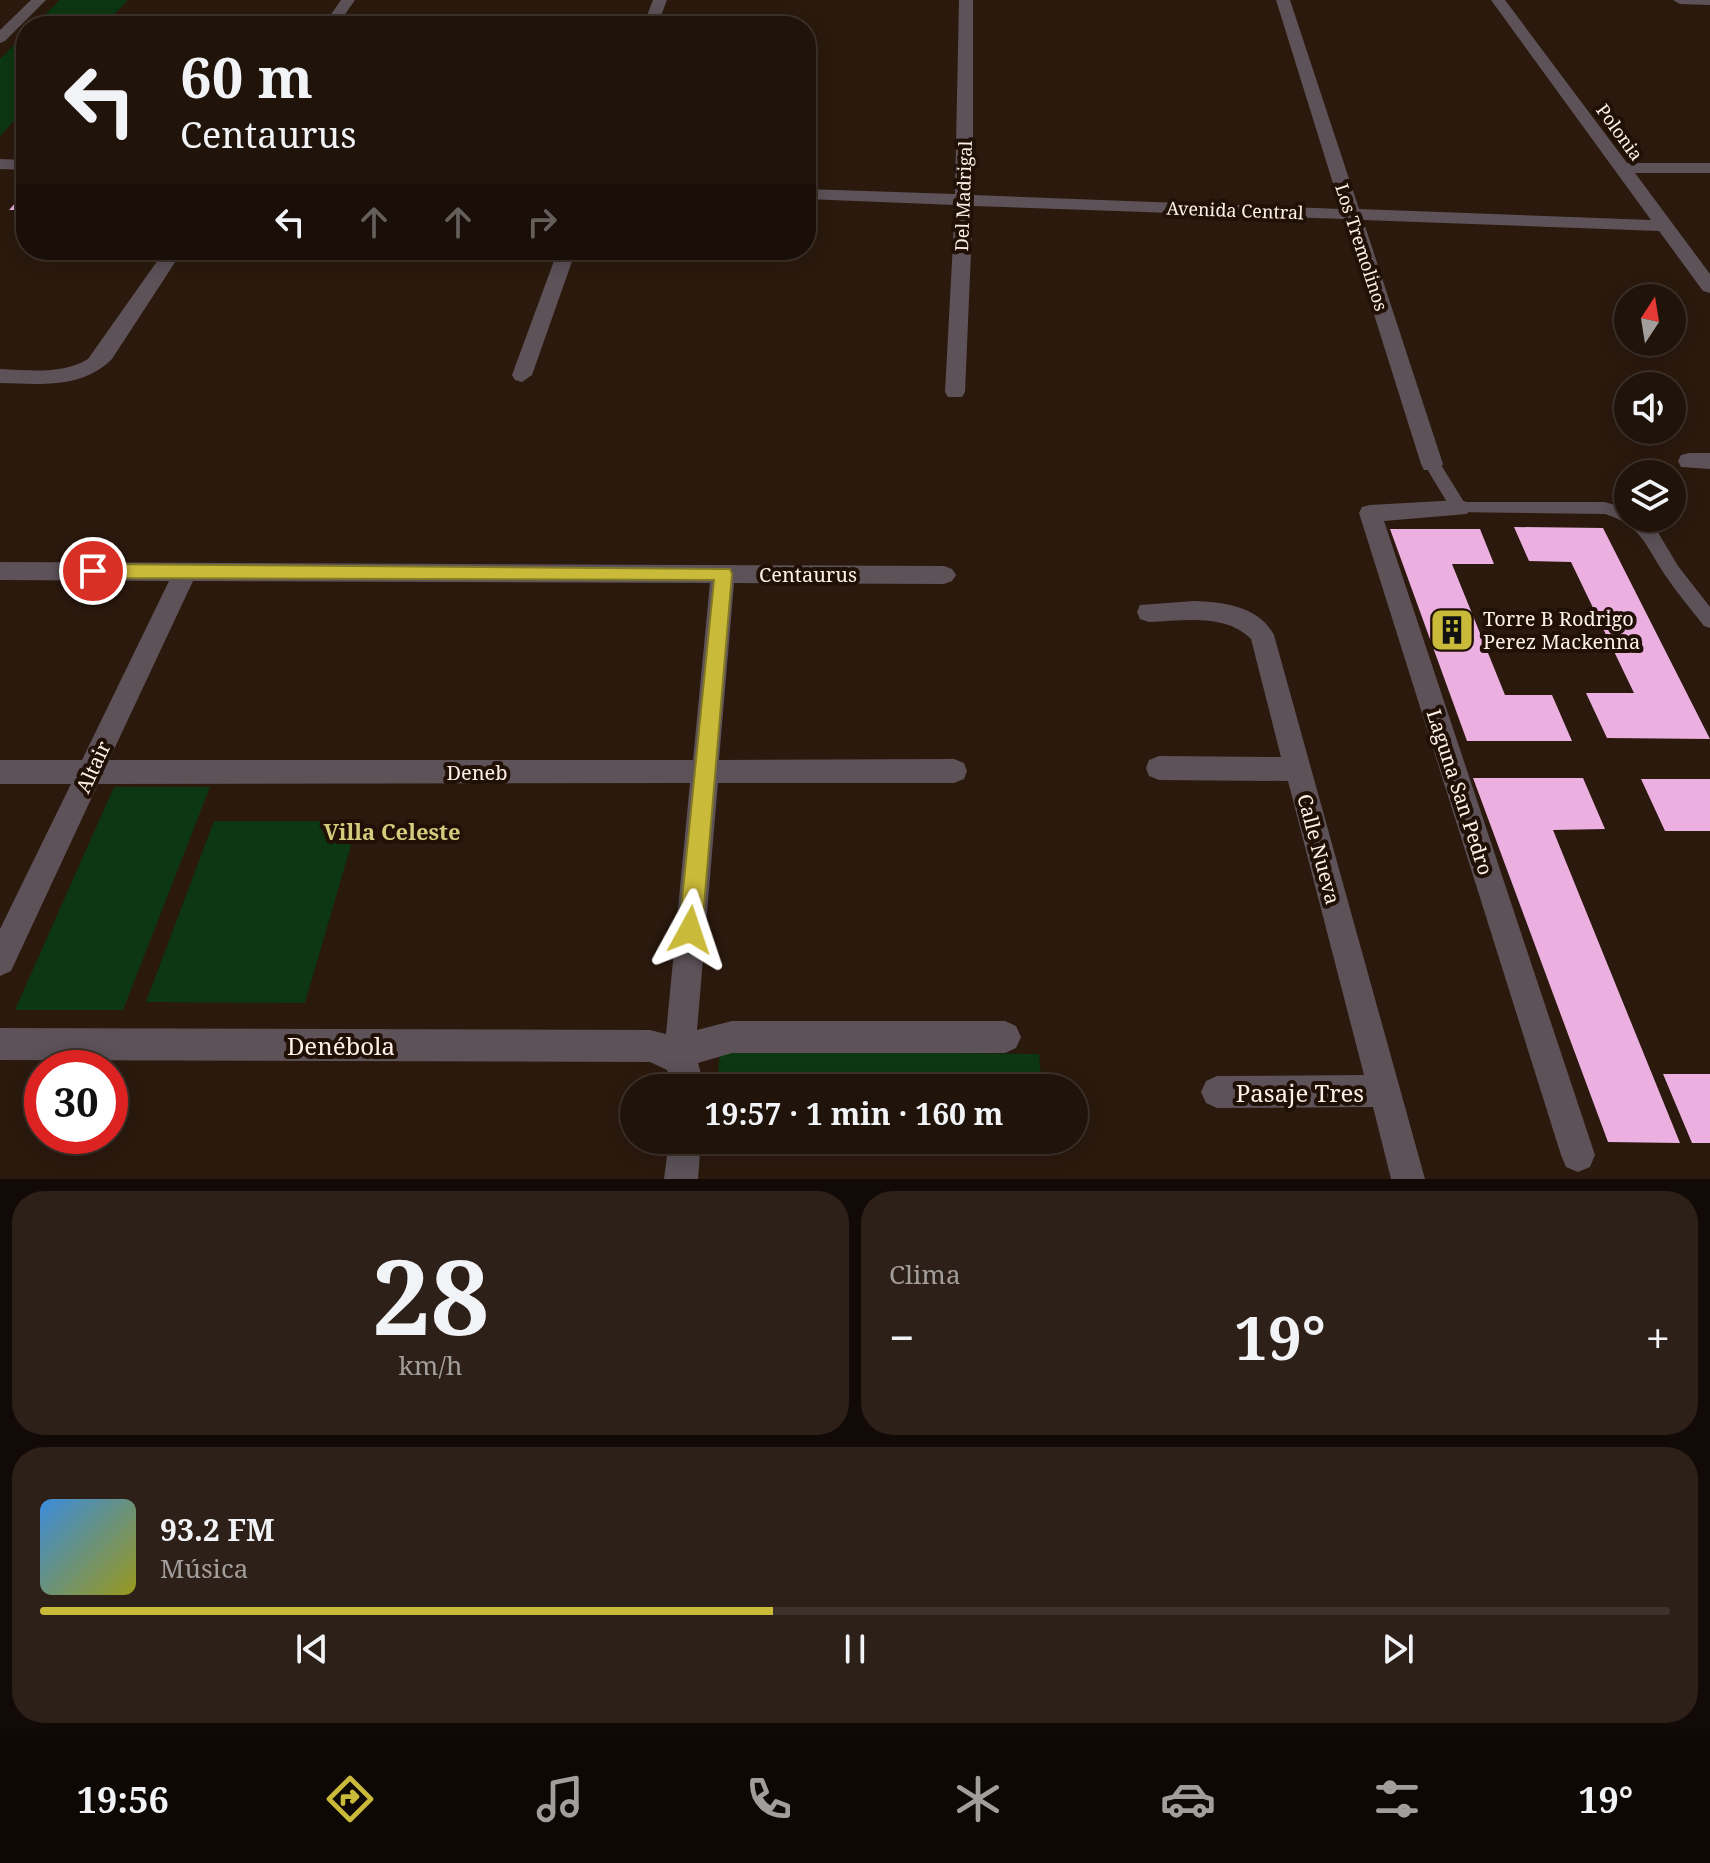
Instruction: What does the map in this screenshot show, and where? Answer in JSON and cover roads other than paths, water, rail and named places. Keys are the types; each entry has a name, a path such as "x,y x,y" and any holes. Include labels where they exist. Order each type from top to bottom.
{"street":[{"path":"23,16 39,0"},
{"name":"Del Madrigal","path":"955,392 964,200 966,0"},
{"name":"Los Tremolinos","path":"1283,0 1432,464"},
{"name":"Polonia","path":"1498,0 1710,287"},
{"path":"1680,0 1710,1"},
{"path":"0,38 16,22"},
{"path":"1622,168 1710,168"},
{"name":"Avenida Central","path":"816,194 1665,226"},
{"path":"0,376 64,376 84,371 100,360 167,260"},
{"path":"522,375 563,260"},
{"name":"Laguna San Pedro","path":"1453,500 1370,513 1578,1155"},
{"name":"Centaurus","path":"0,571 944,575"},
{"name":"Altair","path":"0,961 186,571"},
{"path":"687,1074 679,1057 723,574"},
{"name":"Calle Nueva","path":"1149,612 1238,616 1256,627 1262,635 1408,1179"},
{"path":"1159,768 1298,769"},
{"name":"Deneb","path":"0,772 954,771"},
{"path":"679,1057 696,1046 732,1037 1005,1037"},
{"name":"Denébola","path":"0,1044 650,1046 666,1048 679,1057"},
{"name":"Pasaje Tres","path":"1217,1092 1384,1091"},
{"path":"681,1179 684,1154"}],"lane":[{"name":"Los Tremolinos","path":"1432,464 1453,500"},
{"path":"1453,500 1614,511"},
{"path":"1649,532 1672,571 1710,621"}],"place":[{"name":"Torre B Rodrigo Perez Mackenna","path":"1452,630"}],"district":[{"name":"Villa Celeste","path":"392,831"}]}
